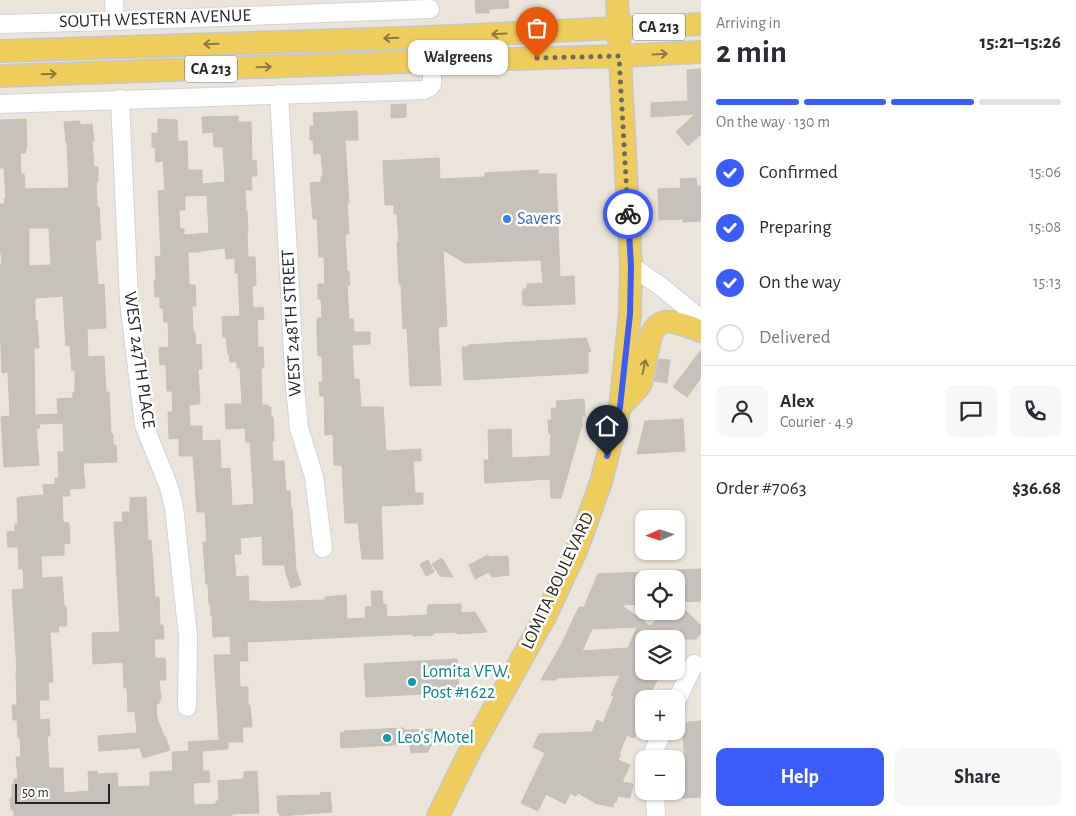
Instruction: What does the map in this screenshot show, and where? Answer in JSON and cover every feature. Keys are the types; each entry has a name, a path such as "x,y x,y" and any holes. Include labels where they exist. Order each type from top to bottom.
{"main road":[{"name":"LOMITA BOULEVARD","path":"438,816 462,767 545,617 577,549 601,482 620,407 630,314 631,266 617,0"},
{"name":"SOUTH WESTERN AVENUE","path":"0,51 431,37 701,24"},
{"name":"CA 213","path":"0,76 701,52"},
{"path":"620,407 641,383 650,338 656,326 661,322 667,321 701,331"}],"street":[{"path":"114,0 115,21"},
{"path":"430,4 431,37"},
{"name":"SOUTH WESTERN AVENUE","path":"0,24 115,21 274,7 430,4"},
{"path":"0,104 424,90 432,84 432,61"},
{"name":"WEST 248TH STREET","path":"279,94 294,376 299,428 314,477 324,548"},
{"name":"WEST 247TH PLACE","path":"120,99 129,301 144,425 169,487 174,507 188,636 188,707"},
{"path":"631,266 660,284 701,319"},
{"path":"682,690 694,664"},
{"path":"655,800 656,816"}],"building":[{"path":"475,0 508,0 509,8 489,9 489,13 476,13"},
{"path":"701,69 701,134 688,146 676,132 695,114 651,117 651,103 688,101 687,70"},
{"path":"406,104 406,117 391,118 391,105"},
{"path":"357,111 358,140 345,140 349,203 347,203 349,234 345,234 347,271 349,271 350,285 347,285 349,319 353,319 354,332 370,332 370,344 352,345 354,379 359,379 361,407 383,407 386,451 421,449 421,461 413,461 415,493 423,493 423,504 381,506 383,559 362,559 358,523 345,523 342,465 334,465 333,434 325,435 324,396 320,396 319,382 323,382 322,356 318,356 317,318 322,318 321,299 318,299 318,284 325,284 324,257 319,257 317,219 313,219 310,183 321,182 321,177 323,176 321,153 314,154 313,140 310,140 310,126 314,126 313,113"},
{"path":"238,116 238,121 240,122 251,122 252,161 256,160 257,176 251,176 252,190 245,190 248,257 255,257 256,285 252,286 253,308 263,307 264,319 257,320 258,347 263,347 264,368 261,368 262,405 271,407 271,417 273,417 273,461 284,461 286,491 290,491 292,509 296,570 301,585 291,588 285,565 263,565 262,536 240,538 241,554 234,554 236,577 248,576 249,601 325,600 325,597 346,595 347,619 366,618 365,607 372,606 371,591 382,591 387,617 427,615 428,605 461,604 461,613 475,612 487,632 247,642 248,661 239,661 240,687 248,687 248,705 250,705 252,727 242,727 243,742 228,742 228,749 202,751 203,771 209,771 210,782 193,783 194,805 216,804 216,801 219,801 218,781 244,779 244,772 257,771 259,813 232,814 232,816 14,816 14,810 11,810 10,798 12,798 14,779 18,779 16,757 21,757 17,720 13,720 12,705 17,705 17,671 12,590 24,589 23,569 19,569 18,547 8,547 7,532 15,531 15,524 18,524 17,498 44,495 43,485 55,484 55,478 59,478 58,452 64,452 63,423 39,424 40,428 36,428 39,465 4,467 1,417 10,416 8,372 2,373 0,324 0,265 2,265 0,204 5,204 4,199 6,199 4,168 0,168 0,120 26,119 27,146 25,153 20,153 21,174 24,174 25,189 69,188 64,122 80,121 80,125 92,124 94,167 98,167 98,182 96,182 97,207 99,207 101,240 95,240 98,285 104,284 106,328 87,329 88,357 104,356 106,392 109,392 111,434 113,434 113,445 116,445 117,462 83,463 85,488 69,489 70,496 62,496 63,522 69,523 70,543 64,544 64,555 41,556 42,578 62,577 64,606 66,606 67,626 58,626 59,632 50,632 53,682 48,682 49,700 39,700 40,720 49,719 50,736 47,736 49,768 63,768 64,793 89,791 88,772 97,771 97,774 117,773 118,787 150,786 150,772 173,771 172,752 189,751 188,742 219,740 214,655 231,655 230,636 213,637 203,542 207,542 205,512 197,512 193,456 179,456 179,438 169,439 168,412 173,412 172,391 167,391 166,364 160,365 159,348 169,347 168,322 164,322 163,308 160,308 160,297 155,297 154,281 156,280 155,257 161,256 158,191 165,190 163,161 156,162 155,147 152,147 152,133 158,133 158,119 177,120 178,141 187,141 188,170 202,170 202,184 225,182 223,147 214,147 213,132 203,133 202,117","holes":["207,195 209,233 184,235 184,229 180,229 179,210 185,210 185,196","29,228 49,228 51,265 29,266","225,248 226,259 235,258 235,273 238,273 240,316 222,317 223,337 226,337 230,362 237,362 237,368 240,368 242,404 225,404 226,429 245,428 246,442 250,442 254,504 232,506 230,468 221,469 220,440 202,441 202,426 190,426 189,405 199,404 200,402 198,369 202,369 201,344 196,345 195,332 193,332 192,306 196,306 195,285 189,285 188,252","63,296 66,346 70,345 72,371 75,370 75,392 73,392 73,398 57,399 58,414 35,415 34,348 39,348 37,320 35,320 35,298"]},
{"path":"439,158 440,179 485,177 485,173 538,170 538,174 556,174 560,277 574,276 575,304 523,305 522,292 523,289 527,289 527,284 543,283 541,260 465,263 443,250 447,326 438,327 441,385 410,386 407,328 403,329 401,284 399,284 397,214 394,214 394,205 385,205 383,161"},
{"path":"696,178 697,186 701,186 701,221 683,222 683,219 659,220 658,189 681,188 680,179"},
{"path":"586,338 591,351 588,353 588,373 464,380 462,347 468,347 468,345"},
{"path":"701,350 701,378 687,397 673,387"},
{"path":"659,359 670,360 667,383 654,381"},
{"path":"584,399 585,416 582,416 582,428 561,498 551,498 550,479 485,483 484,460 489,460 488,430 511,429 512,458 550,456 551,434 549,434 548,420 552,420 551,408 557,408 556,401"},
{"path":"683,419 685,451 637,454 645,421"},
{"path":"146,497 148,540 151,540 155,597 159,597 160,625 163,625 164,639 154,639 155,658 165,658 166,680 159,680 161,700 159,700 159,704 156,704 157,718 170,750 143,758 140,748 99,751 98,736 137,733 135,711 128,712 127,688 124,688 123,662 93,664 92,633 120,632 114,522 123,522 122,512 130,512 130,498"},
{"path":"488,555 489,557 508,556 509,575 492,577 489,572 475,579 469,565"},
{"path":"442,558 453,577 440,576 432,564"},
{"path":"428,560 434,572 426,576 420,564"},
{"path":"701,569 701,601 685,602 685,570 676,570"},
{"path":"635,572 635,604 621,605 635,615 635,620 644,620 650,626 656,620 685,620 685,610 701,626 701,633 696,639 685,639 685,630 636,630 637,627 592,629 582,651 628,648 635,632 635,680 657,680 652,690 635,690 635,736 634,738 627,735 619,754 621,754 618,760 630,765 622,782 633,784 630,798 618,796 613,807 594,803 578,793 576,796 570,793 565,804 546,794 538,811 521,803 545,753 533,747 539,734 592,732 597,720 603,723 614,696 611,695 620,675 541,680 561,645 579,607 584,607 598,574"},
{"name":"Lomita VFW, Post #1622","path":"457,659 459,692 366,697 364,664"},
{"path":"701,721 701,797 685,798 683,740 685,740 686,723"},
{"name":"Leo's Motel","path":"404,728 404,730 439,729 428,752 411,753 410,744 341,748 340,733 344,733 344,731"},
{"path":"330,792 332,812 280,816 280,813 278,813 277,796 320,795 320,793"}],"way so far":[{"path":"537,58 619,56 628,214"}],"place":[{"name":"Walgreens","path":"537,58"},
{"name":"Savers","path":"507,219"},
{"name":"Lomita VFW, Post #1622","path":"412,682"},
{"name":"Leo's Motel","path":"387,738"}],"route":[{"path":"607,456 620,407 630,314 631,266 628,214"}]}
